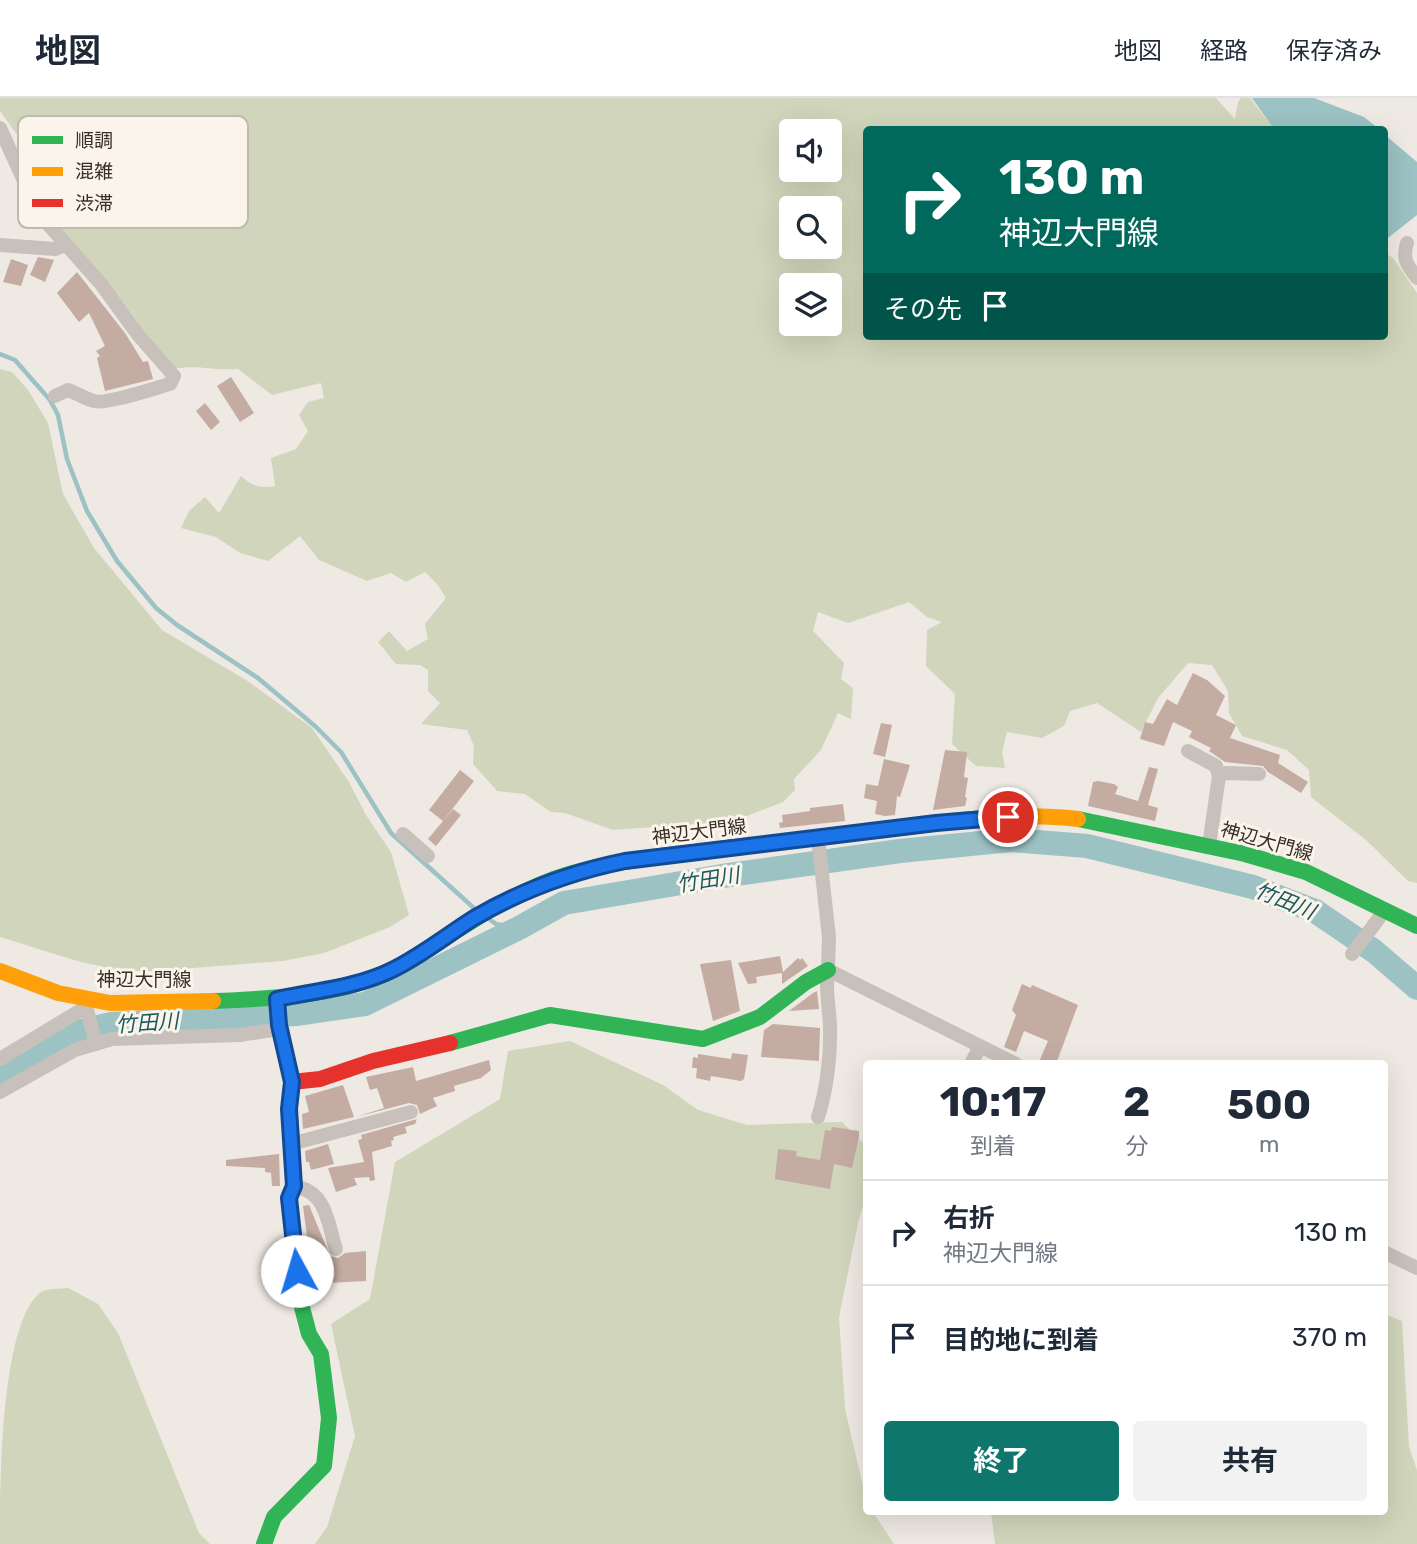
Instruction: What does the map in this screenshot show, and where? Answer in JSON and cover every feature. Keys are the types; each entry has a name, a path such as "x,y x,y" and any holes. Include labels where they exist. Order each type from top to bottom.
{"main road":[{"name":"神辺大門線","path":"0,971 87,1008 110,1003 278,1003 392,971 491,909 541,884 586,869 625,861 818,843 992,817 1051,816 1085,820 1209,846 1306,872 1417,926"},
{"path":"292,1082 310,1082 377,1060 401,1057 550,1015 703,1039 760,1017 806,982 828,970"},
{"path":"264,1544 274,1517 324,1466 329,1418 321,1354 309,1334 299,1296 289,1198 294,1186 289,1109 292,1082 279,1027 278,1003"}],"street":[{"path":"0,128 18,170"},
{"path":"51,228 101,284 139,336 173,376 170,384 136,392 115,401 96,402 68,390 55,396"},
{"path":"1407,243 1405,263 1417,278"},
{"path":"0,245 55,249 64,245"},
{"path":"1188,751 1216,766 1219,776 1209,846"},
{"path":"1219,776 1225,773 1259,774"},
{"path":"403,834 428,856"},
{"path":"818,843 829,937 826,983 830,1027 824,1097 818,1117"},
{"path":"1353,952 1385,910"},
{"path":"828,970 1008,1060"},
{"path":"0,1059 87,1008 96,1042"},
{"path":"0,1092 75,1050 96,1042 112,1039 240,1035 279,1027"},
{"path":"973,1060 980,1046"},
{"path":"291,1143 411,1112"},
{"path":"294,1186 309,1189 320,1199 336,1249"},
{"path":"1388,1254 1417,1268"}],"green space":[{"path":"0,98 1216,98 1235,119 1238,102 1241,98 1250,98 1272,126 863,126 863,340 1388,340 1388,255 1393,258 1417,293 1417,883 1408,881 1366,840 1311,797 1309,770 1287,750 1242,736 1229,713 1228,691 1212,665 1188,663 1158,698 1141,732 1097,703 1070,711 1064,726 1042,738 1007,732 1002,752 1005,768 976,766 952,744 955,694 926,666 927,630 942,622 927,617 909,602 848,623 818,612 813,631 844,663 841,679 853,688 851,719 838,713 821,750 794,779 795,790 783,802 734,821 613,830 565,813 551,812 525,794 497,791 473,764 474,746 467,730 421,724 440,703 428,691 428,670 420,665 396,664 378,642 389,631 407,651 428,639 425,624 446,598 425,572 406,582 391,573 367,581 319,560 300,536 268,561 240,553 216,537 181,528 189,511 205,497 219,513 241,476 257,486 275,486 271,458 296,449 308,431 299,415 308,402 324,398 321,383 272,395 238,369 172,369 141,335 138,322 117,294 57,228 248,228 248,116 18,116 18,136 0,111"},
{"path":"0,369 12,372 28,390 48,423 63,494 94,548 162,630 246,680 312,728 349,782 366,815 391,852 409,915 390,927 324,953 283,961 154,971 95,965 0,937"},
{"path":"570,1041 663,1085 698,1110 747,1125 842,1122 863,1143 863,1206 839,1317 845,1409 863,1486 863,1515 875,1515 894,1544 315,1544 327,1527 355,1436 331,1324 370,1299 395,1162 500,1099 508,1051"},
{"path":"68,1288 98,1304 118,1333 199,1533 210,1544 0,1544 5,1408 17,1336 27,1309 41,1292"},
{"path":"1388,1316 1402,1321 1409,1447 1417,1470 1417,1544 995,1544 991,1515 1388,1515"}],"water":[{"path":"1252,98 1314,98 1364,117 1375,126 1272,126"},
{"path":"1388,137 1417,162 1417,215 1388,238"}],"building":[{"path":"38,257 54,260 45,282 30,275"},
{"path":"11,259 28,265 21,286 3,282"},
{"path":"77,272 125,333 143,362 148,361 153,379 105,391 97,358 100,356 96,351 105,346 89,313 79,322 57,293"},
{"path":"231,377 254,413 240,422 217,386"},
{"path":"205,403 220,422 211,430 196,411"},
{"path":"1193,673 1207,680 1225,696 1216,715 1236,725 1230,738 1280,755 1278,763 1308,782 1301,793 1263,766 1225,762 1209,751 1211,748 1189,737 1192,731 1173,722 1164,746 1140,739 1145,722 1153,724 1167,699 1177,705"},
{"path":"881,723 892,725 885,757 873,754"},
{"path":"945,750 967,752 964,777 968,778 967,798 965,806 933,810"},
{"path":"884,759 910,765 900,797 897,796 895,815 875,814 877,801 864,798 866,784 878,786"},
{"path":"1149,767 1158,769 1148,805 1158,808 1155,821 1088,806 1093,782 1098,781 1114,784 1118,787 1115,794 1138,801"},
{"path":"460,770 474,781 443,821 429,810"},
{"path":"843,804 845,821 780,828 782,815"},
{"path":"453,809 461,815 436,846 428,839"},
{"path":"780,956 783,972 798,958 802,958 808,966 782,984 782,973 756,977 757,983 748,984 738,963"},
{"path":"731,960 740,1011 713,1021 700,964"},
{"path":"1022,984 1031,988 1032,985 1078,1005 1057,1060 1040,1060 1048,1041 1024,1031 1016,1052 1004,1047 1016,1015 1012,1010"},
{"path":"817,991 819,1009 789,1011 813,993"},
{"path":"773,1024 820,1028 819,1061 761,1057 764,1030"},
{"path":"732,1053 748,1055 744,1079 741,1081 711,1076 710,1081 696,1078 697,1068 692,1068 693,1057 698,1058 698,1054 731,1059"},
{"path":"489,1060 491,1070 481,1078 454,1086 455,1091 433,1098 437,1106 420,1114 417,1105 409,1103 356,1117 384,1108 377,1088 370,1090 366,1077 413,1067 416,1081"},
{"path":"343,1085 354,1117 303,1129 302,1114 309,1112 305,1096"},
{"path":"417,1119 415,1124 405,1127 407,1133 393,1137 392,1146 372,1152 375,1180 370,1181 369,1177 354,1178 357,1185 336,1192 328,1168 364,1162 358,1140 362,1139 361,1135"},
{"path":"832,1127 859,1131 859,1136 852,1168 834,1164 830,1189 775,1179 778,1149 797,1151 796,1156 820,1160 825,1130 831,1131"},
{"path":"328,1144 334,1164 311,1170 309,1162 306,1162 305,1151"},
{"path":"279,1154 280,1186 272,1186 271,1173 265,1172 265,1168 226,1166 226,1160"},
{"path":"309,1205 330,1256 338,1258 345,1253 366,1251 366,1281 328,1283 329,1288 314,1290 303,1206"}],"waterway":[{"path":"0,354 15,360 50,400 58,415 67,459 87,511 117,561 156,608 177,625 258,678 316,727 341,752 391,833 476,910"},
{"name":"竹田川","path":"0,1076 77,1032 111,1024 296,1014 365,1004 564,903 722,876 900,851 1011,840 1087,846 1253,887 1315,911 1374,951 1417,988"},
{"path":"489,919 496,924 519,928"}],"traffic: fast":[{"path":"1078,819 1245,854 1306,872 1417,926"},
{"path":"213,1001 306,994 374,978 394,969 522,893 559,877 596,867 839,835"},
{"path":"450,1043 550,1015 703,1039 760,1017 806,982 828,970"},
{"path":"264,1544 274,1517 324,1466 329,1418 321,1354 309,1334 299,1296 289,1198 294,1186 289,1109 292,1082 279,1029 277,999"}],"traffic: slow":[{"path":"839,835 988,818 1018,816 1078,819"},
{"path":"0,971 58,993 110,1003 213,1001"}],"traffic: jam":[{"path":"292,1082 320,1079 373,1061 450,1043"}],"route":[{"path":"297,1271 289,1198 294,1186 289,1109 292,1082 279,1025 277,999 357,982 392,971 491,909 541,884 586,869 625,861 936,823 1008,817"}]}
